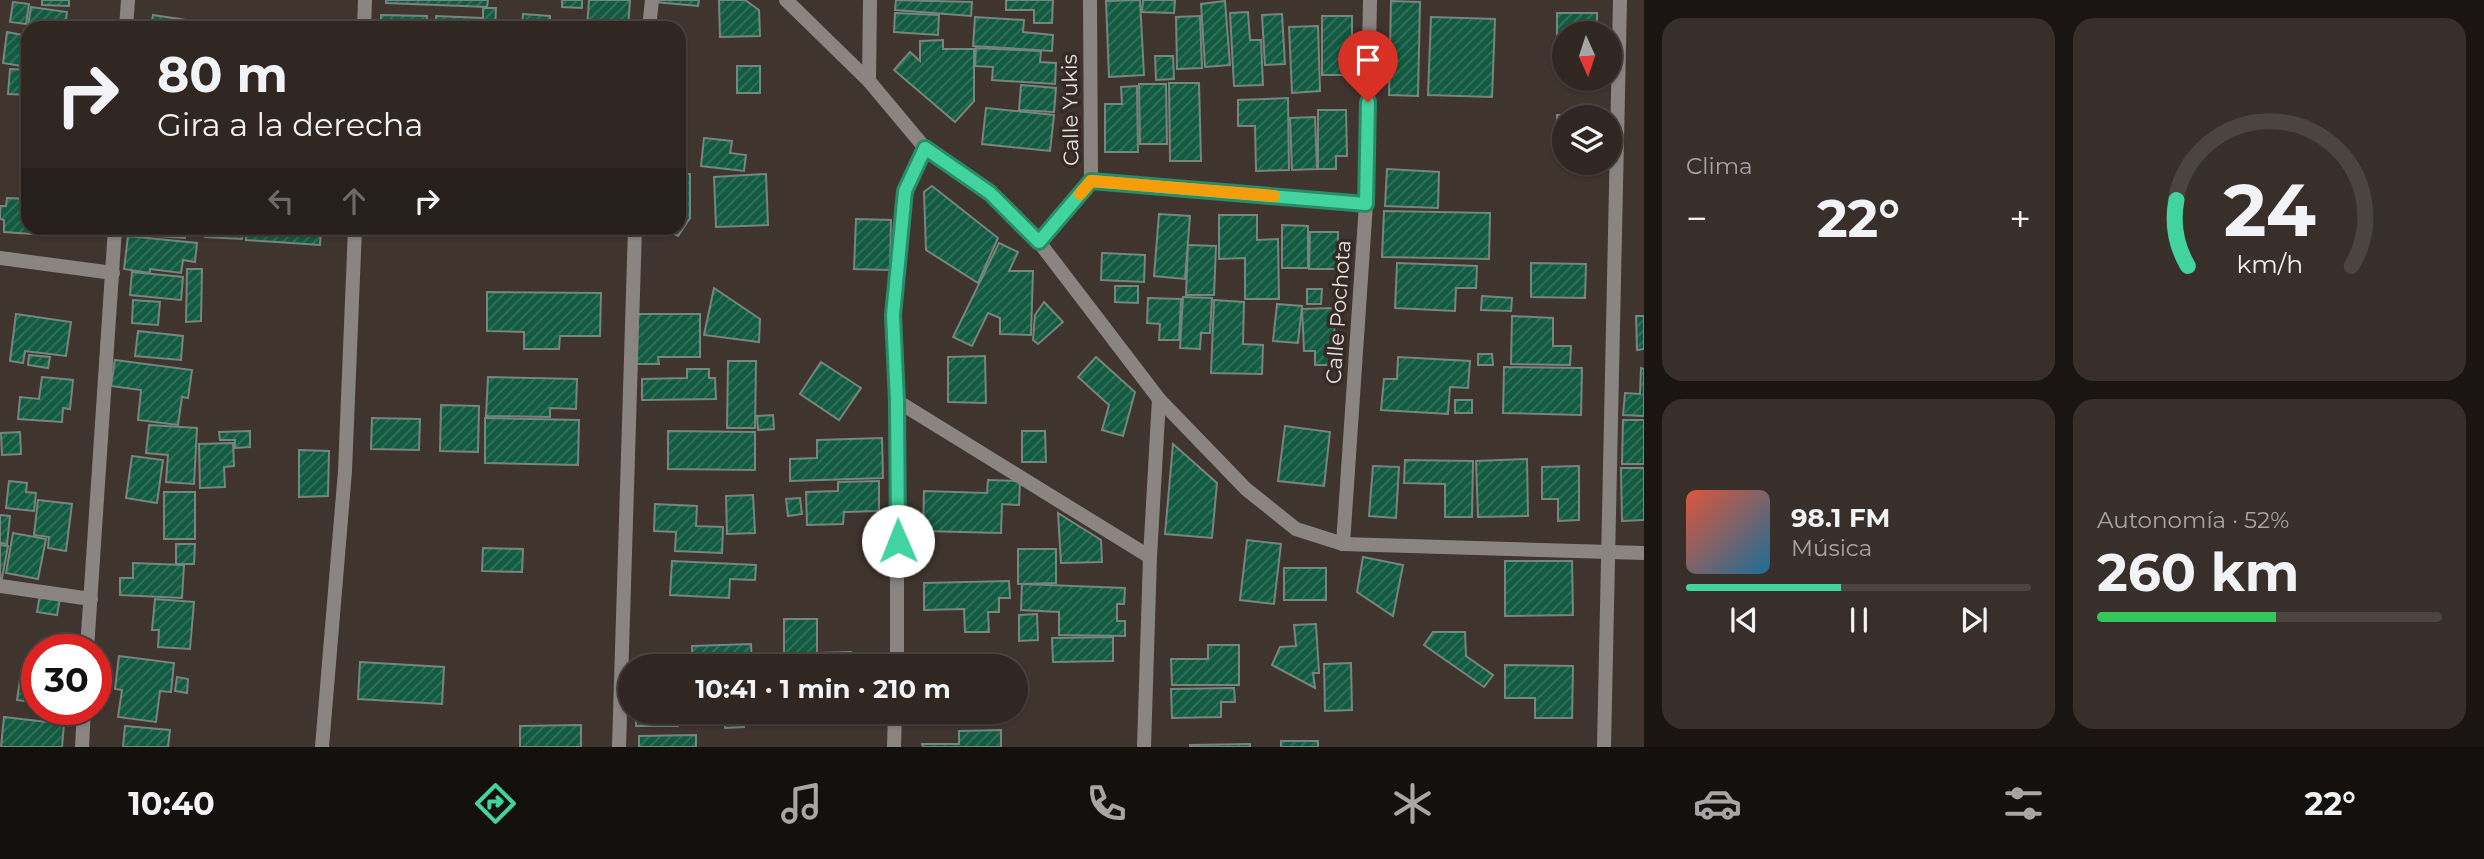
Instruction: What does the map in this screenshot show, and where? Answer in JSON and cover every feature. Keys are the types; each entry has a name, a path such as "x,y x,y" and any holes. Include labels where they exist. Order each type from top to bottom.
{"street":[{"path":"126,21 128,0"},
{"path":"364,21 365,0"},
{"path":"650,21 652,0"},
{"path":"786,0 869,82 925,148 990,193 1039,242 1159,399 1246,489 1296,529 1343,544 1644,553"},
{"path":"869,82 870,0"},
{"name":"Calle Yukis","path":"1039,242 1091,181 1090,0"},
{"name":"Calle Pochota","path":"1343,544 1366,204 1370,0"},
{"path":"1604,747 1620,0"},
{"path":"897,654 897,401 893,315 905,191 925,148"},
{"path":"1091,181 1366,204"},
{"path":"89,634 115,235"},
{"path":"322,747 345,471 355,235"},
{"path":"619,747 635,235"},
{"path":"0,258 113,273"},
{"path":"1144,747 1150,558 1159,399"},
{"path":"897,401 1150,558"},
{"path":"0,586 90,599"},
{"path":"894,747 895,724"},
{"path":"82,747 83,725"}],"building":[{"path":"42,0 69,0 69,6 42,5"},
{"path":"386,0 488,0 487,7 386,3"},
{"path":"562,0 582,0 582,8 562,7"},
{"path":"589,0 630,0 628,21 588,21"},
{"path":"655,0 699,0 698,6"},
{"path":"719,0 745,0 759,10 760,36 720,37"},
{"path":"896,0 972,2 971,16 895,10"},
{"path":"1006,0 1053,0 1052,23 1034,23 1034,10 1006,10"},
{"path":"1140,0 1144,75 1109,77 1106,1"},
{"path":"1143,0 1175,0 1174,13 1142,12"},
{"path":"1225,1 1230,65 1205,67 1201,4"},
{"path":"1391,1 1420,2 1418,96 1389,95"},
{"path":"13,2 29,4 26,21 10,22"},
{"path":"31,7 67,12 66,21 29,21"},
{"path":"483,8 496,8 495,21 436,21 436,16 483,18"},
{"path":"1248,12 1250,40 1261,40 1263,85 1234,86 1230,13"},
{"path":"895,13 939,15 938,35 894,32"},
{"path":"1557,13 1597,13 1597,21 1557,21"},
{"path":"523,14 550,16 550,21 522,21"},
{"path":"1282,14 1285,64 1265,65 1262,15"},
{"path":"153,15 194,21 152,21"},
{"path":"381,15 427,16 427,21 381,21"},
{"path":"1200,16 1202,68 1177,69 1176,17"},
{"path":"1322,16 1352,16 1352,75 1322,75"},
{"path":"975,17 1024,20 1023,32 1053,35 1052,51 973,46"},
{"path":"1431,17 1495,19 1492,97 1428,95"},
{"path":"1318,26 1320,91 1292,93 1289,27"},
{"path":"7,32 21,35 21,66 3,63"},
{"path":"943,40 943,49 974,49 974,101 955,122 894,70 910,52 920,61 920,41"},
{"path":"976,48 1041,51 1040,62 1056,63 1055,84 992,80 993,67 975,66"},
{"path":"1155,56 1173,56 1174,79 1156,80"},
{"path":"737,66 760,66 760,93 737,93"},
{"path":"10,69 21,70 21,95 8,94"},
{"path":"1169,83 1199,83 1201,161 1170,161"},
{"path":"1139,84 1166,84 1167,144 1140,144"},
{"path":"1021,85 1056,88 1054,112 1019,110"},
{"path":"1137,86 1138,152 1105,152 1105,104 1122,104 1121,87"},
{"path":"1288,98 1289,170 1256,171 1255,126 1238,126 1238,100"},
{"path":"986,108 1054,115 1050,151 982,144"},
{"path":"1318,110 1346,110 1347,156 1336,156 1336,169 1318,169"},
{"path":"1315,117 1317,169 1292,170 1290,118"},
{"path":"704,138 732,141 730,153 746,155 744,171 701,166"},
{"path":"1387,169 1439,172 1438,208 1385,206"},
{"path":"686,174 690,174 690,218 686,224"},
{"path":"766,174 768,225 716,227 714,177"},
{"path":"932,186 998,238 978,283 926,250 924,192"},
{"path":"7,198 21,199 21,233 4,232 0,206 6,206"},
{"path":"1384,211 1490,213 1489,259 1382,257"},
{"path":"1159,214 1190,216 1185,279 1154,276"},
{"path":"1219,215 1257,215 1257,240 1278,239 1279,299 1245,299 1245,258 1219,259"},
{"path":"856,219 891,220 890,270 854,269"},
{"path":"1282,225 1308,226 1308,268 1282,268"},
{"path":"1310,232 1338,232 1338,269 1309,269"},
{"path":"142,235 185,235 185,238"},
{"path":"205,235 242,235 242,239"},
{"path":"246,235 321,235 320,245 246,240"},
{"path":"128,236 197,243 195,262 183,260 181,273 150,269 150,273 124,269"},
{"path":"999,243 1018,252 1009,271 1033,271 1031,335 1000,334 1000,318 988,313 972,346 953,337"},
{"path":"1188,245 1216,246 1214,295 1186,295"},
{"path":"1102,253 1145,255 1144,282 1101,280"},
{"path":"1397,263 1477,266 1476,288 1456,288 1455,311 1395,308"},
{"path":"1531,263 1586,264 1585,298 1531,297"},
{"path":"187,269 202,269 201,321 186,322"},
{"path":"132,272 183,277 181,300 130,295"},
{"path":"1115,286 1138,286 1138,303 1115,302"},
{"path":"714,288 760,319 759,342 704,335"},
{"path":"1307,289 1322,289 1321,304 1307,304"},
{"path":"487,292 601,293 600,336 560,336 559,349 524,349 524,332 487,331"},
{"path":"1482,296 1512,298 1511,311 1481,310"},
{"path":"1183,297 1212,298 1210,333 1201,333 1200,349 1180,348"},
{"path":"1148,298 1181,299 1179,340 1159,340 1160,324 1147,323"},
{"path":"133,300 160,302 158,325 132,323"},
{"path":"1214,300 1244,302 1243,344 1263,345 1262,374 1211,373"},
{"path":"1044,302 1063,322 1038,344 1033,340 1035,315"},
{"path":"1277,304 1302,306 1298,343 1273,341"},
{"path":"1334,308 1335,365 1315,365 1315,351 1304,351 1302,309"},
{"path":"16,314 71,322 66,356 25,351 23,363 10,361"},
{"path":"637,314 700,314 700,357 658,357 659,364 637,364"},
{"path":"1512,316 1553,318 1553,346 1571,346 1570,365 1511,364"},
{"path":"1636,316 1644,316 1644,349 1637,350"},
{"path":"138,331 183,336 181,360 135,356"},
{"path":"1478,354 1492,354 1493,365 1478,365"},
{"path":"29,355 50,357 48,368 28,365"},
{"path":"985,356 986,403 948,402 948,357"},
{"path":"1096,357 1135,392 1123,436 1102,430 1109,405 1078,377"},
{"path":"1398,357 1470,361 1468,388 1450,387 1448,414 1381,410 1384,379 1397,379"},
{"path":"115,360 192,370 188,398 182,397 178,425 138,420 141,390 111,386"},
{"path":"728,361 756,361 755,428 727,428"},
{"path":"821,362 861,388 839,420 800,394"},
{"path":"1504,367 1582,368 1581,415 1503,413"},
{"path":"1641,368 1644,369 1644,416 1623,415 1625,393 1640,394"},
{"path":"687,369 709,369 709,378 715,378 716,399 642,400 642,379 687,378"},
{"path":"42,377 73,380 70,409 63,408 62,422 18,419 20,397 39,399"},
{"path":"488,377 577,379 576,409 550,408 550,417 486,416"},
{"path":"1455,400 1472,400 1472,413 1455,413"},
{"path":"441,405 479,406 478,452 440,451"},
{"path":"773,415 774,429 758,430 757,416"},
{"path":"372,418 420,419 419,450 371,449"},
{"path":"485,418 579,420 578,465 485,463"},
{"path":"1623,420 1644,420 1644,464 1622,464"},
{"path":"149,425 197,428 194,484 166,482 168,455 146,453"},
{"path":"1285,426 1330,432 1324,486 1278,481"},
{"path":"250,431 250,447 235,448 235,440 220,440 219,432"},
{"path":"668,431 755,432 755,470 668,469"},
{"path":"1022,431 1045,431 1046,462 1022,462"},
{"path":"20,432 21,454 2,455 1,433"},
{"path":"882,438 883,478 790,481 790,459 817,458 817,440"},
{"path":"233,443 234,466 224,467 225,487 200,488 199,444"},
{"path":"1173,444 1217,483 1212,538 1165,534"},
{"path":"299,450 329,451 328,496 299,497"},
{"path":"132,456 163,460 157,503 126,498"},
{"path":"1527,459 1528,516 1478,517 1476,461"},
{"path":"1405,460 1473,461 1472,517 1445,517 1445,484 1404,483"},
{"path":"1373,466 1399,467 1396,518 1369,516"},
{"path":"1579,466 1579,520 1558,521 1558,499 1542,499 1542,467"},
{"path":"1621,468 1644,468 1644,520 1622,521"},
{"path":"988,480 1020,481 1019,505 1002,504 1001,533 923,531 924,491 987,493"},
{"path":"9,481 27,483 26,492 36,493 34,511 6,508"},
{"path":"879,481 879,511 844,512 843,524 807,525 806,492 838,491 838,482"},
{"path":"164,492 195,492 195,539 164,539"},
{"path":"753,495 755,533 727,534 726,496"},
{"path":"800,498 802,514 788,516 786,499"},
{"path":"38,500 72,504 66,551 48,548 49,537 34,535"},
{"path":"655,504 697,506 696,526 723,527 722,553 675,551 676,532 654,531"},
{"path":"1058,513 1101,540 1102,562 1061,563"},
{"path":"0,515 10,516 7,544 0,543"},
{"path":"13,533 46,539 38,579 6,573"},
{"path":"1247,540 1281,544 1274,604 1240,600"},
{"path":"176,544 195,544 194,564 176,564"},
{"path":"0,545 8,546 2,578 0,578"},
{"path":"483,548 523,549 522,572 482,571"},
{"path":"1018,549 1056,549 1056,583 1018,584"},
{"path":"1363,557 1403,565 1393,616 1357,592"},
{"path":"672,561 756,565 755,580 730,579 729,598 670,595"},
{"path":"1505,561 1572,561 1573,615 1505,616"},
{"path":"133,563 184,565 182,598 120,595 120,578 133,578"},
{"path":"1284,568 1326,568 1326,600 1284,600"},
{"path":"1009,581 1010,598 999,598 999,612 988,612 989,632 965,632 964,609 924,610 924,583"},
{"path":"1022,584 1125,588 1124,604 1117,604 1117,621 1125,621 1125,636 1059,635 1059,612 1021,610"},
{"path":"40,595 60,598 57,615 37,612"},
{"path":"155,599 194,602 190,649 158,647 159,630 152,630"},
{"path":"1037,614 1038,640 1019,641 1019,615"},
{"path":"784,619 817,619 817,653 851,652 851,654 784,654"},
{"path":"1316,624 1319,673 1313,673 1315,688 1272,665 1280,647 1296,646 1294,625"},
{"path":"1433,632 1465,632 1466,656 1493,675 1484,687 1424,645"},
{"path":"1113,637 1113,661 1053,662 1052,638"},
{"path":"751,644 751,654 692,654 692,646"},
{"path":"1208,645 1239,645 1239,685 1172,685 1171,659 1208,659"},
{"path":"119,656 174,663 171,692 160,691 156,722 118,717 122,690 115,689"},
{"path":"360,662 444,667 442,704 358,699"},
{"path":"1351,663 1352,710 1325,711 1324,664"},
{"path":"1505,665 1573,666 1572,718 1535,718 1535,698 1505,698"},
{"path":"21,672 21,701 17,700"},
{"path":"177,677 188,679 187,693 175,691"},
{"path":"1234,688 1235,702 1221,702 1221,717 1172,718 1171,689"},
{"path":"4,717 21,719 21,725 64,725 62,747 1,747"},
{"path":"636,724 678,724 678,726"},
{"path":"725,724 744,724 744,727 725,728"},
{"path":"581,725 581,747 520,747 520,726"},
{"path":"125,726 170,730 168,747 123,747"},
{"path":"1001,730 1001,747 923,747 922,744 959,744 959,731"},
{"path":"696,735 696,747 639,747 639,736"},
{"path":"1281,741 1318,741 1318,747 1281,747"},
{"path":"1250,744 1250,747 1190,747 1190,745"}],"slow traffic":[{"path":"1080,194 1091,181 1274,196"}],"route":[{"path":"898,541 893,315 905,191 925,148 990,193 1039,242 1091,181 1366,204 1368,102"}]}
